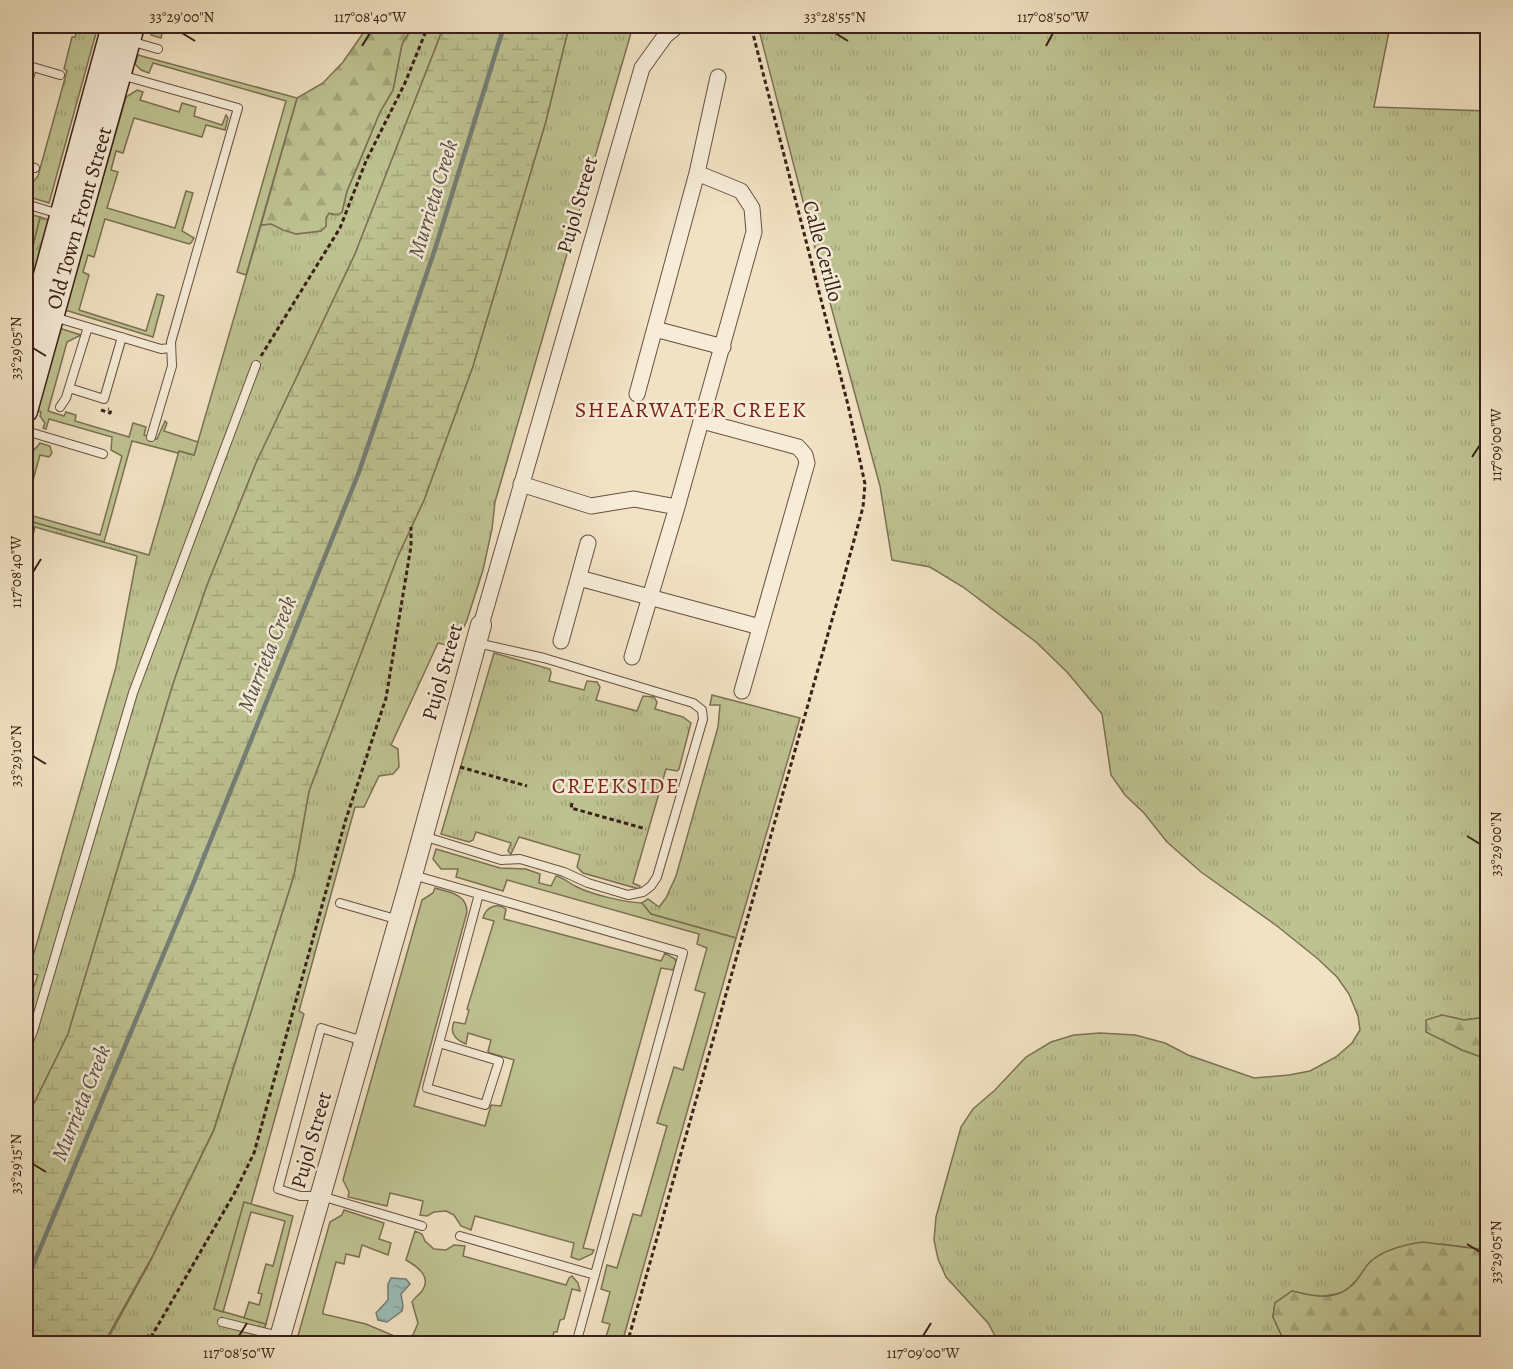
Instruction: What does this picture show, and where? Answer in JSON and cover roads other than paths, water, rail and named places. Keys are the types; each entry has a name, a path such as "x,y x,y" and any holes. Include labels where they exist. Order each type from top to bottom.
{"main road":[{"name":"Old Town Front Street","path":"26,411 62,215 125,31"},
{"name":"Old Town Front Street","path":"26,345 44,314 110,72"}],"street":[{"name":"Pujol Street","path":"279,1340 412,875 478,634 642,68 665,36 677,26"},
{"path":"637,394 697,173 718,77"},
{"path":"632,657 702,421 754,232 752,208 741,191 697,173"},
{"path":"655,329 723,347"},
{"path":"702,421 798,447 805,455 807,463 742,691"},
{"path":"521,484 591,506 634,499 677,507"},
{"path":"561,641 588,543"},
{"path":"579,578 760,627"}],"lane":[{"path":"125,31 158,49"},
{"path":"26,90 29,66 60,75"},
{"path":"110,72 238,108 170,348 172,366 151,437"},
{"path":"26,165 34,168"},
{"path":"26,204 62,215"},
{"path":"44,314 161,349 170,348"},
{"path":"60,407 66,398 88,327"},
{"path":"69,388 104,399 122,337"},
{"path":"26,1050 130,703 256,365"},
{"path":"26,431 103,454"},
{"path":"421,836 501,860 520,859 628,895 643,892 657,877 703,719 702,710 693,703 535,656 478,634"},
{"path":"412,875 683,953 576,1344"},
{"path":"439,1043 498,1061 485,1105 427,1088 439,1043 480,894"},
{"path":"340,903 399,920"},
{"path":"364,1041 321,1028 278,1190 300,1196 321,1196 422,1226"},
{"path":"460,1236 595,1275"},
{"path":"222,1322 279,1340"}],"water":[{"path":"391,1278 406,1279 410,1284 401,1294 402,1311 387,1322 378,1320 376,1313 388,1300 388,1284"}],"waterway":[{"name":"Murrieta Creek","path":"26,1282 193,884 359,472 435,249 504,26"}],"district":[{"name":"SHEARWATER CREEK","path":"691,410"},
{"name":"CREEKSIDE","path":"616,786"}]}
